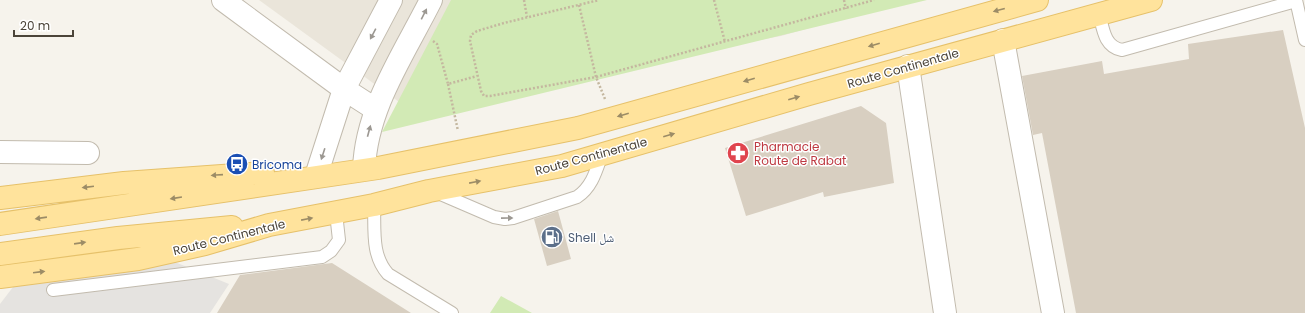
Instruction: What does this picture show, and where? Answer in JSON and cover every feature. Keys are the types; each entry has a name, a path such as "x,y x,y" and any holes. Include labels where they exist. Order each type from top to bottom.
{"main road":[{"path":"0,224 378,168 578,128 1037,0"},
{"name":"Route Continentale","path":"0,277 138,259 205,244 269,225 374,206 432,190 562,166 908,66 1151,0"},
{"path":"0,198 124,183 216,175 272,174 307,178"},
{"path":"0,254 118,238 269,225"}],"street":[{"path":"223,0 344,89 375,109"},
{"path":"307,178 344,89 391,0"},
{"path":"364,169 365,150 375,109 431,0"},
{"path":"1003,40 1052,313"},
{"path":"908,66 944,313"},
{"path":"0,152 88,153"}],"lane":[{"path":"1099,13 1108,43 1112,47 1122,50 1296,0 1305,40"},
{"path":"432,190 494,217 513,218 577,197 586,192 602,154"},
{"path":"374,206 376,254 380,266 388,274 452,313"},
{"path":"53,290 322,257 331,251 339,240 336,213"}],"path":[{"path":"524,0 528,17"},
{"path":"598,0 477,31 471,35 470,41 477,76 484,96 596,77 874,0"},
{"path":"714,0 725,42"},
{"path":"844,0 846,9"},
{"path":"579,5 596,77 612,118"},
{"path":"417,27 437,44 448,84 463,151"},
{"path":"448,84 477,76"}],"shaded area":[{"path":"259,0 909,0 781,36 406,107"},
{"path":"160,256 229,284 210,313 0,313 0,304 20,278"}],"green space":[{"path":"451,0 927,0 382,132"},
{"path":"501,296 532,313 490,313"}],"building":[{"path":"1283,30 1305,128 1305,313 1076,313 1042,133 1033,135 1022,76 1102,61 1104,74 1189,59 1188,44"},
{"path":"861,106 886,123 894,183 824,197 823,192 746,216 725,148"},
{"name":"Shell شل","path":"558,211 571,259 547,266 534,219"},
{"path":"332,263 411,313 217,313 240,275"}],"place":[{"name":"Pharmacie Route de Rabat","path":"738,153"},
{"name":"Bricoma","path":"237,164"},
{"name":"Shell شل","path":"552,237"}]}
